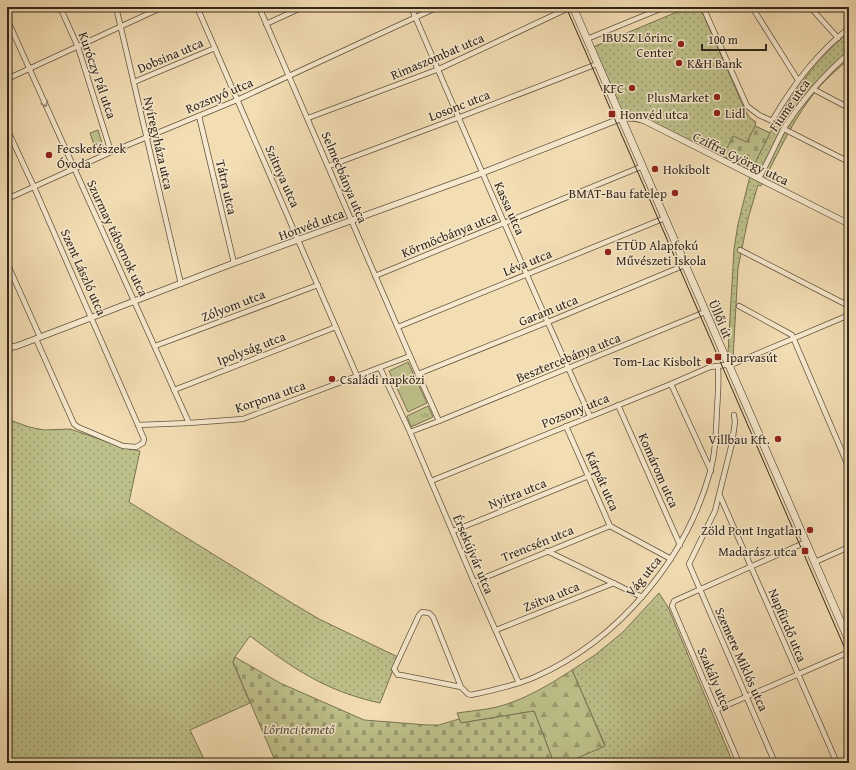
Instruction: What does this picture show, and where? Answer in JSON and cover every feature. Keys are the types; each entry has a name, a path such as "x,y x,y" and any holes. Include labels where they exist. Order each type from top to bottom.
{"main road":[{"name":"Üllői út","path":"572,7 643,166 705,312 849,641"}],"street":[{"name":"Kuróczy Pál utca","path":"60,7 78,46 111,152"},
{"name":"Nyíregyháza utca","path":"116,7 181,284"},
{"path":"7,79 163,7"},
{"name":"Szitnya utca","path":"197,7 357,376"},
{"name":"Selmecbánya utca","path":"259,7 439,420"},
{"path":"266,24 303,7"},
{"name":"Kassa utca","path":"411,7 460,117 482,173 590,416"},
{"name":"Rozsnyó utca","path":"7,199 111,152 237,100 438,7"},
{"name":"Rimaszombat utca","path":"308,118 439,69 572,7"},
{"path":"587,39 665,7"},
{"path":"703,7 747,106 759,115 772,121 783,101 798,80 849,28"},
{"path":"752,7 798,80"},
{"path":"810,7 838,38"},
{"name":"Szurmay tábornok utca","path":"7,19 189,423"},
{"name":"Dobsina utca","path":"134,82 215,48"},
{"name":"Fiume utca","path":"759,178 784,129 801,104 813,89 849,53"},
{"name":"Losonc utca","path":"329,166 597,64"},
{"path":"813,89 849,108"},
{"name":"Tátra utca","path":"199,116 234,264"},
{"name":"Honvéd utca","path":"7,348 17,346 134,301 482,173 622,118"},
{"name":"Cziffra György utca","path":"622,118 635,118 643,120 849,224"},
{"name":"Szent László utca","path":"7,129 92,317 144,439 143,443 136,447 124,446 78,427 71,418 38,338"},
{"path":"784,129 849,162"},
{"name":"Körmöcbánya utca","path":"375,276 643,166"},
{"name":"Léva utca","path":"398,327 665,218"},
{"path":"740,250 849,306"},
{"path":"7,263 38,338"},
{"name":"Garam utca","path":"418,374 685,265"},
{"name":"Zólyom utca","path":"155,346 318,285"},
{"path":"739,306 792,335 849,468"},
{"name":"Besztercebánya utca","path":"410,432 705,312"},
{"name":"Pozsony utca","path":"431,481 710,367 733,364 849,315"},
{"name":"Ipolyság utca","path":"174,390 336,327"},
{"name":"Korpona utca","path":"138,425 236,420 247,418 410,356"},
{"name":"Vág utca","path":"461,687 471,695 519,683 536,677 576,654 596,640 620,621 642,597 680,545 706,487 711,471 716,442 719,381 718,367"},
{"name":"Érsekújvár utca","path":"380,368 410,432 519,683"},
{"path":"671,384 711,471"},
{"name":"Komárom utca","path":"618,405 680,545"},
{"path":"720,496 732,443 735,422 734,415"},
{"name":"Kárpát utca","path":"566,426 610,526 671,559"},
{"name":"Nyitra utca","path":"453,531 589,476"},
{"name":"Szemere Miklós utca","path":"720,496 715,511 689,564 775,763"},
{"name":"Napfürdő utca","path":"720,496 797,675 837,763"},
{"name":"Trencsén utca","path":"474,582 610,526"},
{"path":"699,589 806,542"},
{"path":"814,562 849,547"},
{"path":"547,551 642,597"},
{"name":"Zsitva utca","path":"496,630 614,583"},
{"name":"Szakály utca","path":"699,589 674,601 672,606 739,763"},
{"path":"422,612 429,613 433,617 461,687 401,675 395,672 394,670 419,615 422,612"},
{"path":"716,710 849,652"}],"green space":[{"path":"689,7 700,7 745,110 750,118 756,122 755,126 770,133 795,92 814,66 849,32 849,59 823,82 802,110 761,186 758,185 748,219 738,268 733,360 728,353 734,249 738,224 751,172 723,156 672,136 644,123 626,120 593,47"},
{"path":"755,126 770,133 751,171 723,156 733,136 747,142"},
{"path":"98,130 103,146 95,148 90,133"},
{"path":"408,362 427,403 408,412 389,371"},
{"path":"428,406 433,417 411,427 407,416"},
{"path":"7,419 29,427 44,430 70,429 126,448 140,451 129,502 319,619 398,657 380,703 360,698 326,685 296,669 250,636 233,662 250,703 190,730 206,763 7,763"},
{"path":"659,593 668,607 733,763 566,763 605,745 572,670 595,655 623,632"},
{"name":"Lőrinci temető","path":"235,657 280,683 364,720 439,725 459,719 461,723 534,711 554,763 276,763 233,662"},
{"path":"572,670 605,746 566,763 554,763 534,711 461,723 457,713 492,708 507,704 527,696"}],"tram line":[{"path":"566,7 849,658"}],"place":[{"name":"IBUSZ Lőrinc Center","path":"681,44"},
{"name":"K&H Bank","path":"679,63"},
{"name":"KFC","path":"632,88"},
{"name":"PlusMarket","path":"717,97"},
{"name":"Lidl","path":"717,113"},
{"name":"Honvéd utca","path":"612,114"},
{"name":"Fecskefészek Óvoda","path":"49,155"},
{"name":"Hokibolt","path":"655,169"},
{"name":"BMAT-Bau fatelep","path":"675,193"},
{"name":"ETÜD Alapfokú Művészeti Iskola","path":"608,252"},
{"name":"Iparvasút","path":"718,357"},
{"name":"Tom-Lac Kisbolt","path":"709,361"},
{"name":"Családi napközi","path":"332,379"},
{"name":"Villbau Kft.","path":"778,439"},
{"name":"Zöld Pont Ingatlan","path":"810,530"},
{"name":"Madarász utca","path":"805,551"}]}
